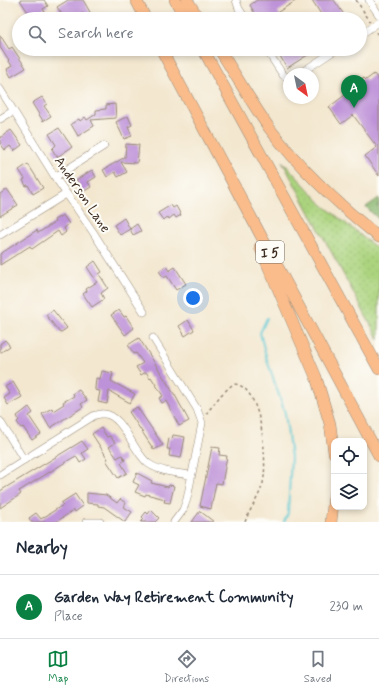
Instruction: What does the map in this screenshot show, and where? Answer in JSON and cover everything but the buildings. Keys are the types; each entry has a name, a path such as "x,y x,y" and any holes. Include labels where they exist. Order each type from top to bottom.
{"highway":[{"path":"136,0 142,12"},
{"path":"175,0 182,12"},
{"path":"187,0 195,12"},
{"name":"I 5","path":"165,56 379,456"},
{"path":"207,56 379,369"},
{"path":"224,56 270,128 287,150 328,193 379,237"},
{"path":"240,196 278,290 316,377 330,424 332,438"},
{"path":"331,522 332,510"}],"street":[{"path":"236,0 241,12"},
{"path":"369,0 379,15"},
{"path":"367,30 376,24"},
{"path":"271,56 283,75"},
{"path":"308,68 326,56"},
{"name":"Anderson Lane","path":"0,89 55,177 93,232 144,312"},
{"path":"0,118 13,111"},
{"path":"55,177 104,146"},
{"path":"0,235 66,194"},
{"path":"153,338 197,409 202,423 187,499 183,510 174,522"},
{"path":"0,475 95,415 105,414 114,417 140,456 148,463 158,469 191,475"},
{"path":"0,421 24,460"},
{"path":"86,522 100,522"}],"path":[{"path":"356,0 366,12"},
{"path":"367,13 376,24 379,37"},
{"path":"202,423 205,416 230,386 238,384 247,389 255,405 260,421 264,447 265,468 260,494 245,522"}],"green space":[{"path":"282,161 323,205 379,250 379,340"},
{"path":"379,198 379,220 366,207"}],"waterway":[{"path":"267,318 260,333 267,360 285,413 291,457 288,513 284,522"}],"place":[{"name":"Garden Way Retirement Community","path":"354,108"}]}
